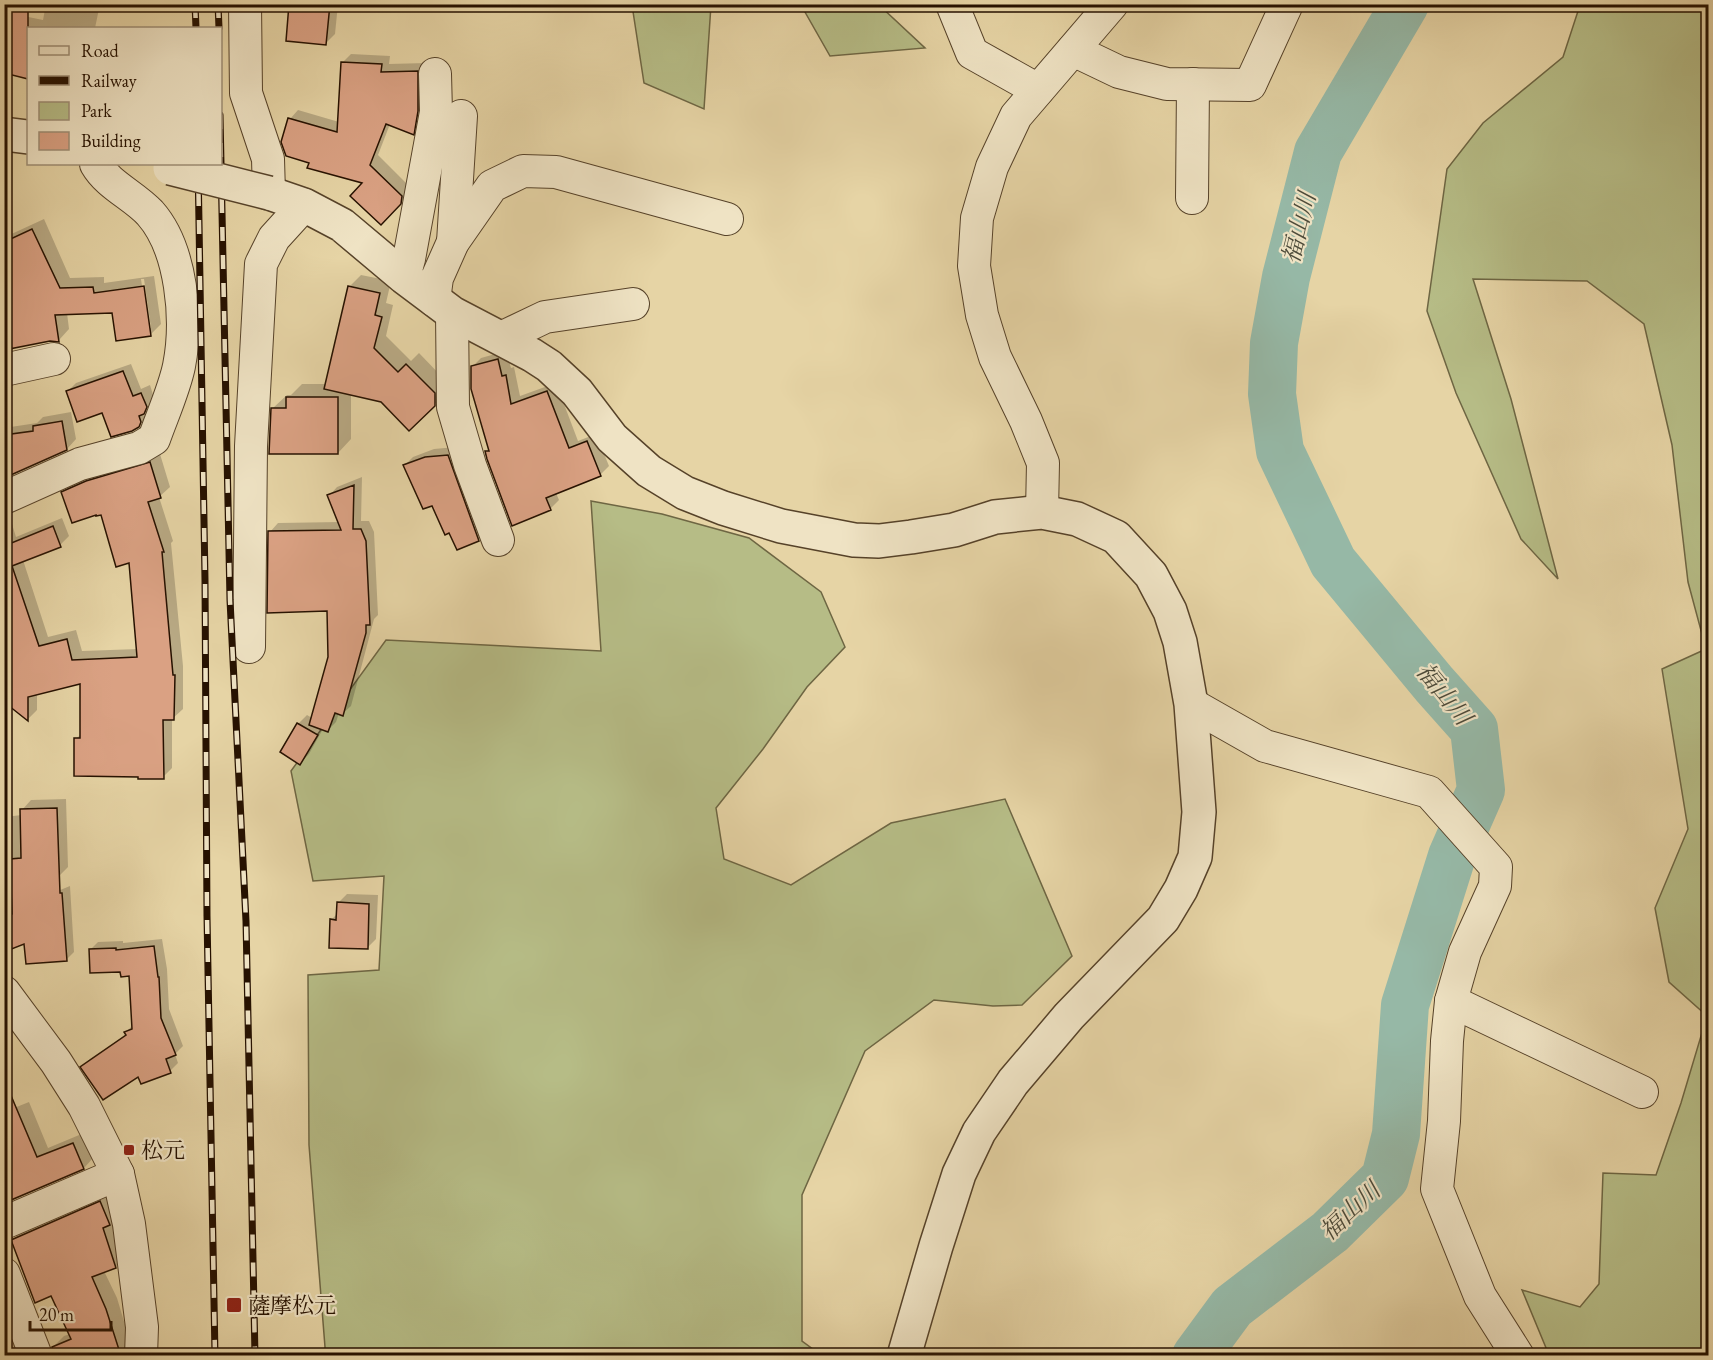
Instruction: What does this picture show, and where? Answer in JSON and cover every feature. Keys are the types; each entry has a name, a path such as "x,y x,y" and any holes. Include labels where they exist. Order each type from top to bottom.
{"street":[{"path":"245,4 246,93 268,159 269,193"},
{"path":"952,4 972,53 1038,90"},
{"path":"1042,512 1043,463 1026,421 994,357 982,315 974,266 977,218 992,167 1016,116 1112,4"},
{"path":"1072,50 1119,72 1167,84 1250,85 1287,4"},
{"path":"404,277 436,112 435,74"},
{"path":"1192,198 1193,84"},
{"path":"453,242 461,116"},
{"path":"4,134 27,137"},
{"path":"4,498 80,464 139,448 154,440 179,366 183,315 174,255 150,213 102,174 97,165"},
{"path":"160,166 304,204 342,225 442,306 549,366 577,392 612,438 650,471 685,493 723,508 781,526 854,540 879,541 954,530 995,516 1042,512 1077,519 1116,537 1151,575 1170,611 1180,642 1191,704 1199,812 1195,857 1181,889 1163,919 1069,1016 1013,1082 979,1132 959,1174 904,1356"},
{"path":"498,540 470,465 453,407 437,278 453,242 492,186 523,171 555,172 727,219"},
{"path":"249,647 251,446 261,264 274,238 304,204"},
{"path":"501,338 545,318 633,304"},
{"path":"4,370 54,359"},
{"path":"1191,704 1265,746 1429,792 1496,867 1495,886 1465,952 1451,1001 1444,1121 1437,1189 1480,1296 1518,1356"},
{"path":"4,992 56,1062 84,1106 118,1174 129,1224 142,1328 141,1356"},
{"path":"1451,1001 1642,1092"},
{"path":"4,1223 118,1174"},
{"path":"4,1274 23,1345"}],"green space":[{"path":"632,5 711,5 704,109 644,83"},
{"path":"801,5 879,5 925,48 830,56"},
{"path":"1580,5 1708,5 1708,1355 1549,1355 1522,1290 1580,1307 1599,1284 1603,1173 1656,1175 1681,1103 1707,1016 1669,982 1655,908 1688,829 1662,669 1706,649 1688,582 1672,445 1644,324 1587,281 1473,279 1511,399 1558,579 1521,539 1456,393 1427,311 1447,169 1483,123 1563,57"},
{"path":"591,501 662,514 749,538 821,592 845,647 807,687 763,749 716,808 724,859 791,885 891,823 1005,799 1072,956 1022,1005 993,1006 934,1000 865,1051 802,1195 802,1341 821,1355 324,1355 309,1145 308,975 379,970 384,876 313,881 291,771 386,640 601,651"}],"building":[{"path":"4,4 28,4 27,79 4,73"},
{"path":"289,4 330,4 326,45 286,41"},
{"path":"341,62 382,64 381,72 418,71 418,111 414,135 386,124 370,165 402,196 401,204 381,225 350,196 362,183 307,168 309,163 286,156 281,142 288,118 337,132"},
{"path":"32,229 60,288 93,287 94,293 144,286 151,336 116,341 112,313 55,315 59,342 50,341 4,350 4,242"},
{"path":"348,286 380,293 375,315 382,317 374,348 398,372 406,364 435,393 435,406 409,431 381,402 324,389"},
{"path":"498,359 502,376 506,375 511,404 547,391 569,448 587,441 601,476 546,498 551,510 512,526 487,459 485,451 489,451 471,389 471,366"},
{"path":"123,371 133,396 141,393 147,407 144,414 139,416 141,422 139,427 111,437 102,413 77,422 66,391"},
{"path":"286,397 338,397 338,454 269,454 271,408 286,408"},
{"path":"62,421 67,450 4,478 4,435 33,431 33,426"},
{"path":"448,455 479,541 457,550 449,533 445,535 432,506 423,509 403,465 425,457"},
{"path":"150,462 161,498 148,502 164,552 162,552 173,675 175,675 174,720 163,720 164,779 74,776 74,738 80,738 80,684 28,697 28,721 4,702 4,546 53,526 61,547 12,566 39,646 67,639 72,660 137,657 129,563 116,567 101,515 72,523 61,492 86,481"},
{"path":"354,485 353,529 361,529 366,541 370,625 366,625 366,633 343,716 335,713 328,732 309,725 328,657 327,611 267,613 268,531 341,530 327,495"},
{"path":"297,723 318,735 300,765 280,752"},
{"path":"57,808 60,893 62,893 67,961 26,964 24,944 4,952 4,917 12,914 10,859 21,858 20,809"},
{"path":"337,902 369,904 368,949 329,948 330,919 336,920"},
{"path":"154,946 159,977 161,1018 176,1055 166,1059 171,1073 141,1084 138,1077 103,1100 80,1067 126,1035 124,1032 132,1029 129,976 121,977 120,972 90,973 89,949 116,948 116,950"},
{"path":"4,1079 37,1157 73,1143 84,1169 4,1203"},
{"path":"100,1201 110,1225 103,1228 116,1268 92,1277 106,1309 121,1356 54,1356 52,1347 71,1339 51,1296 35,1303 11,1240"}],"waterway":[{"name":"福山川","path":"1196,1356 1232,1307 1330,1232 1385,1178 1396,1134 1405,1005 1452,856 1481,790 1474,729 1333,562 1280,451 1272,394 1274,343 1286,277 1318,152 1405,4"}],"railway":[{"path":"195,4 196,27"},
{"path":"218,4 219,27"},
{"path":"198,165 215,1356"},
{"path":"221,165 230,600 246,921 255,1356"}],"place":[{"name":"松元","path":"129,1150"},
{"name":"薩摩松元","path":"234,1305"}]}
